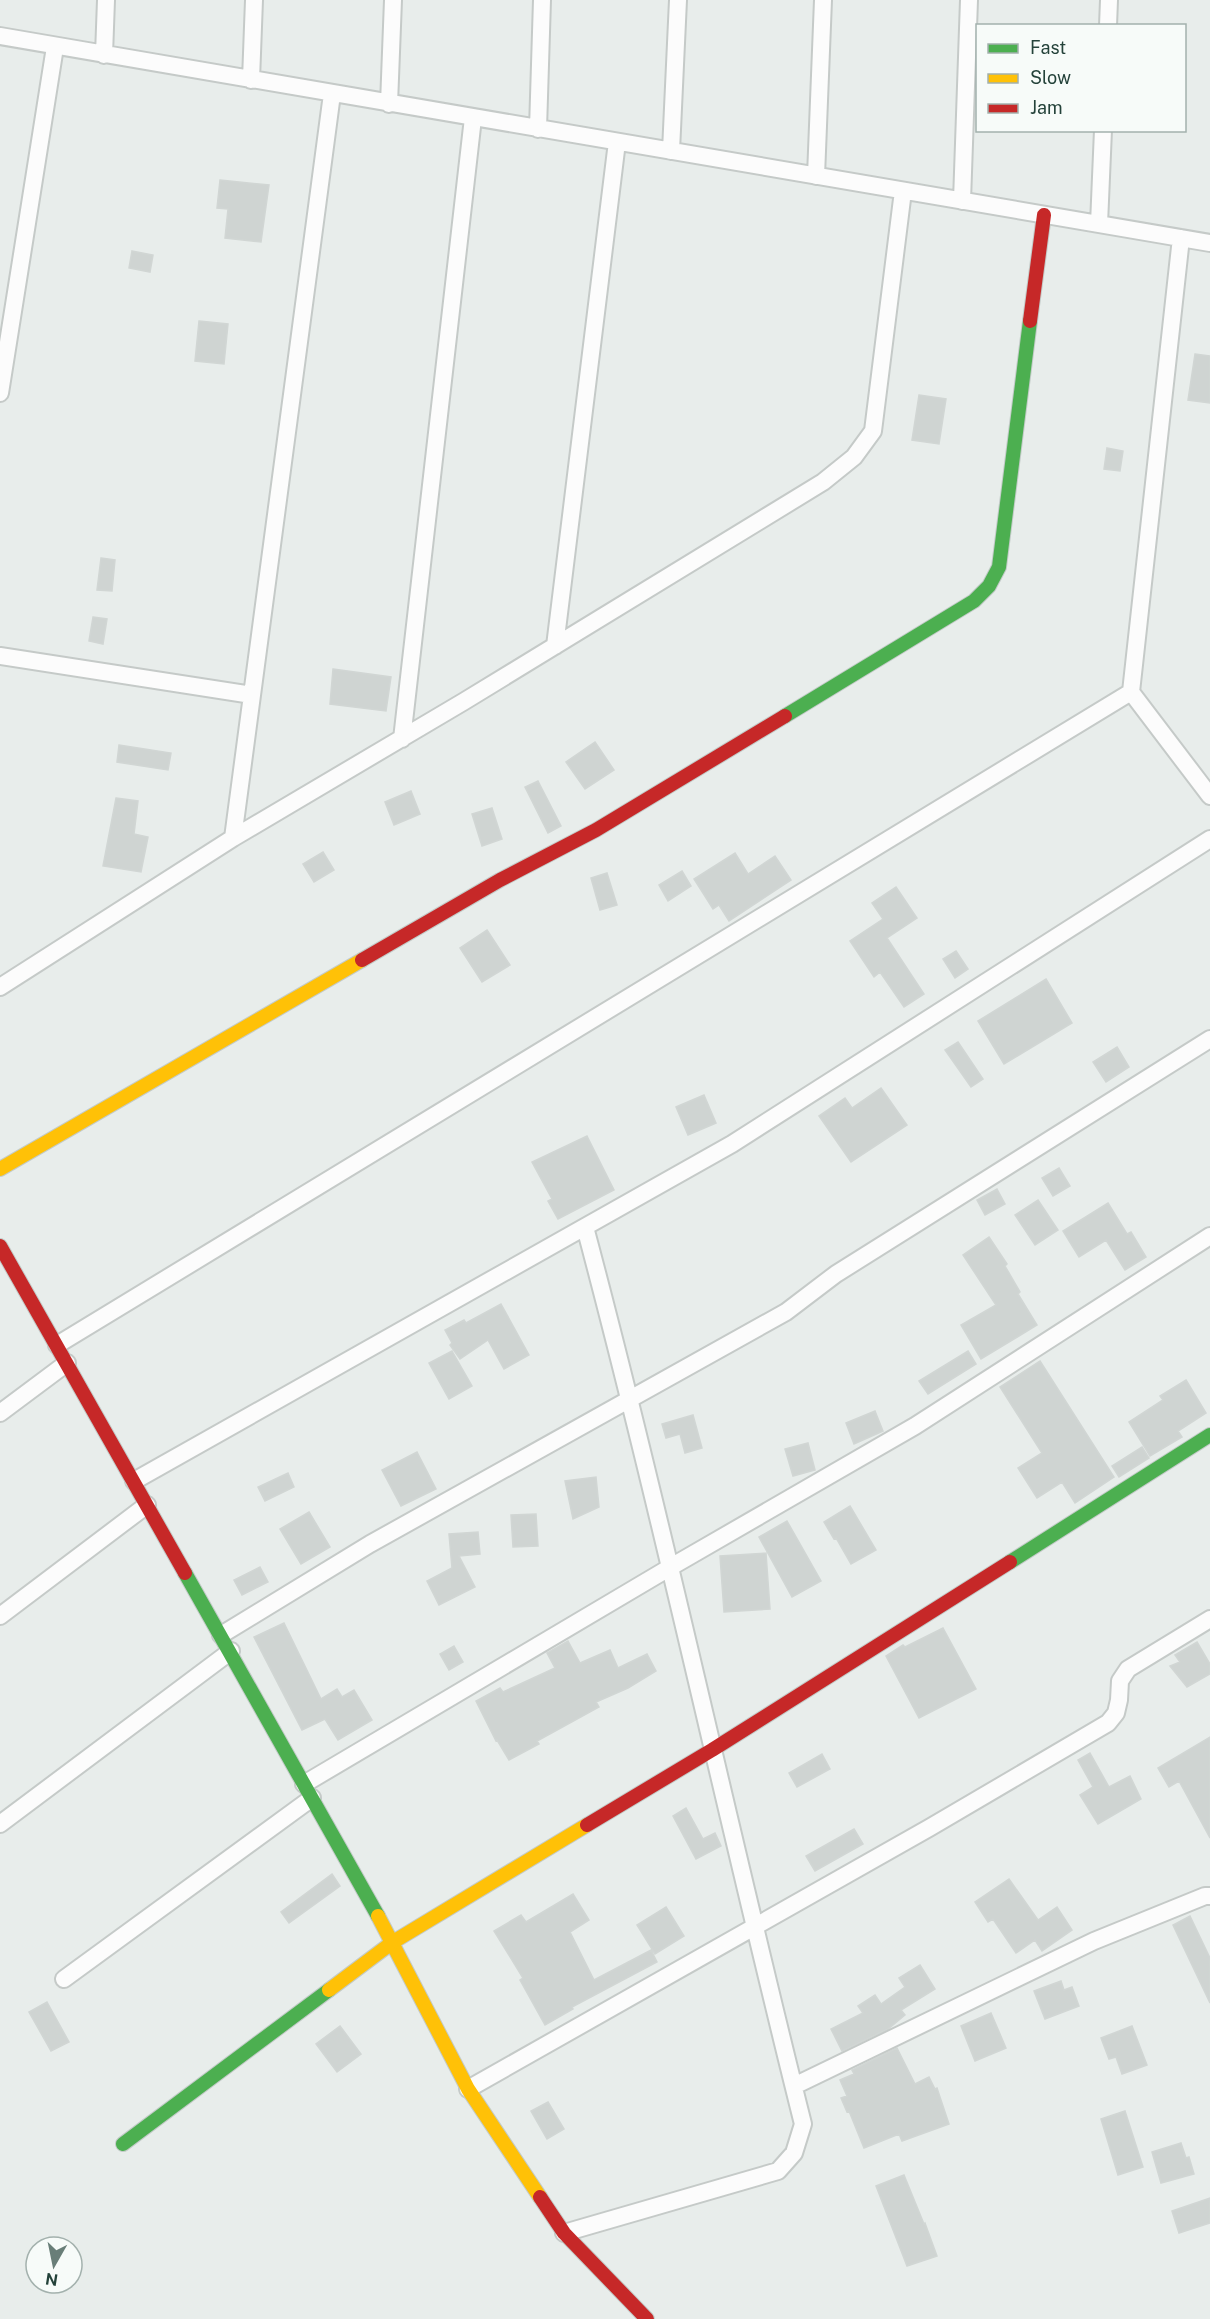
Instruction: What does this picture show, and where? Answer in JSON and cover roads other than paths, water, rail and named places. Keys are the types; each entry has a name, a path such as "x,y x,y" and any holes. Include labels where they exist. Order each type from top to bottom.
{"street":[{"path":"104,55 106,0"},
{"path":"251,80 254,0"},
{"path":"389,104 393,0"},
{"path":"538,129 542,0"},
{"path":"671,151 678,0"},
{"path":"816,176 823,0"},
{"path":"962,201 969,0"},
{"path":"1108,24 1109,0"},
{"path":"0,36 1210,243"},
{"path":"0,393 55,47"},
{"path":"233,838 332,94"},
{"path":"402,739 473,118"},
{"path":"1099,224 1103,132"},
{"path":"555,646 617,142"},
{"path":"0,987 233,838 402,739 823,482 854,457 873,431 903,191"},
{"path":"0,1169 500,879 596,830 974,601 989,586 999,567 1044,215"},
{"path":"1181,238 1131,692 1210,796"},
{"path":"0,656 252,695"},
{"path":"57,1345 1131,692"},
{"path":"134,1481 732,1144 1210,839"},
{"path":"221,1635 370,1544 786,1312 836,1274 1210,1039"},
{"path":"564,2233 778,2171 794,2153 803,2124 754,1928 631,1398 585,1227"},
{"path":"64,1979 308,1791 669,1568 915,1426 1210,1236"},
{"path":"0,1246 231,1651 393,1942 468,2089 564,2233 647,2319"},
{"path":"0,1413 67,1364"},
{"path":"123,2144 393,1942 712,1750 1210,1435"},
{"path":"0,1616 147,1505"},
{"path":"468,2089 754,1928 1108,1723 1117,1707 1120,1681 1128,1669 1210,1619"},
{"path":"0,1824 231,1651"},
{"path":"794,2086 1094,1941 1205,1896 1210,1896"}]}
